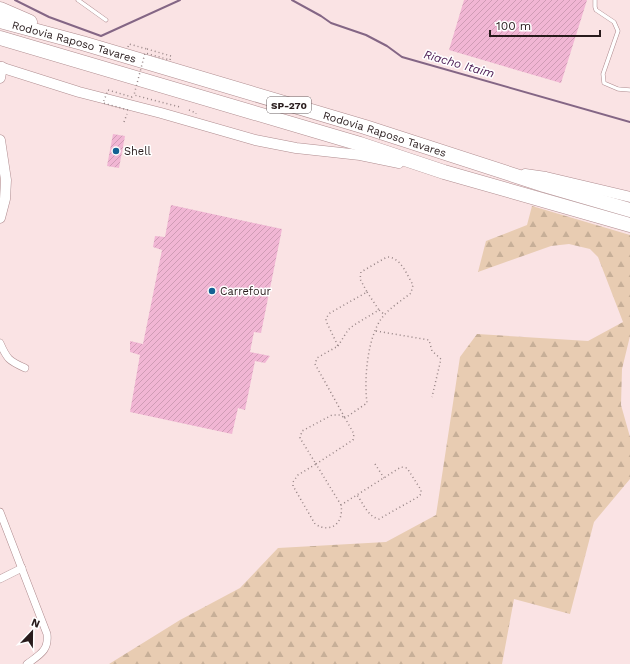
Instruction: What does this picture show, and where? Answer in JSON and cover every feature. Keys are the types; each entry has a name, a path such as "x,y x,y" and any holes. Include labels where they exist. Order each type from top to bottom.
{"highway":[{"path":"0,9 82,43"},
{"name":"Rodovia Raposo Tavares","path":"0,21 82,43 365,127 630,210"},
{"name":"Rodovia Raposo Tavares","path":"0,38 360,144 444,172 630,225"}],"main road":[{"path":"0,78 1,67 73,90 161,112 254,140 296,148 360,155 444,172"},
{"path":"0,140 6,180 5,199 0,218"},
{"path":"496,169 546,177 630,197"}],"street":[{"path":"0,343 5,356 13,363 25,368"},
{"path":"0,512 47,634 48,641 43,652 27,664"},
{"path":"0,579 22,568"}],"lane":[{"path":"78,0 106,20"},
{"path":"595,0 594,7 596,10 614,22 618,31 602,74 604,83 618,90 630,90"}],"path":[{"path":"134,95 145,53 170,60 171,56 146,49"},
{"path":"124,122 128,110 104,103 108,90 132,97 134,95 180,107"},
{"path":"345,418 367,403 365,382 367,364 376,331 381,320 411,293 413,289 413,285 398,260 392,257 387,257 361,272 360,279 379,310 385,315"},
{"path":"338,346 326,318 330,313 367,292"},
{"path":"345,418 340,415 332,415 302,431 300,438 316,464 341,505 342,516 337,524 327,528 320,527 315,524 293,486 293,482 298,475 316,464 352,440 354,434 315,364 317,358 338,346 348,330 379,310"},
{"path":"376,331 429,340 432,351 441,358 432,397"},
{"path":"375,464 384,478"},
{"path":"341,505 402,467 407,468 421,490 421,494 418,497 379,519 371,516 358,495"}],"green space":[{"path":"532,206 630,235 630,336 622,369 621,405 630,437 630,479 594,522 570,614 514,599 502,664 109,664 180,620 240,588 278,548 386,542 436,515 460,357 477,334 588,341 623,322 598,257 590,249 569,244 551,246 478,272 486,241 527,225"}],"building":[{"path":"464,0 587,0 561,83 449,50"},
{"name":"Shell","path":"113,134 125,136 119,168 107,166"},
{"name":"Carrefour","path":"171,205 282,229 261,333 254,332 250,352 270,356 265,363 255,361 245,410 238,408 232,434 130,412 140,355 130,352 130,341 143,344 162,250 153,247 155,236 165,237"}],"waterway":[{"name":"Riacho Itaim","path":"15,0 49,17 101,36 180,0"},
{"name":"Riacho Itaim","path":"292,0 331,23 366,35 387,46 402,57 630,122"}],"place":[{"name":"Shell","path":"116,151"},
{"name":"Carrefour","path":"212,291"}]}
